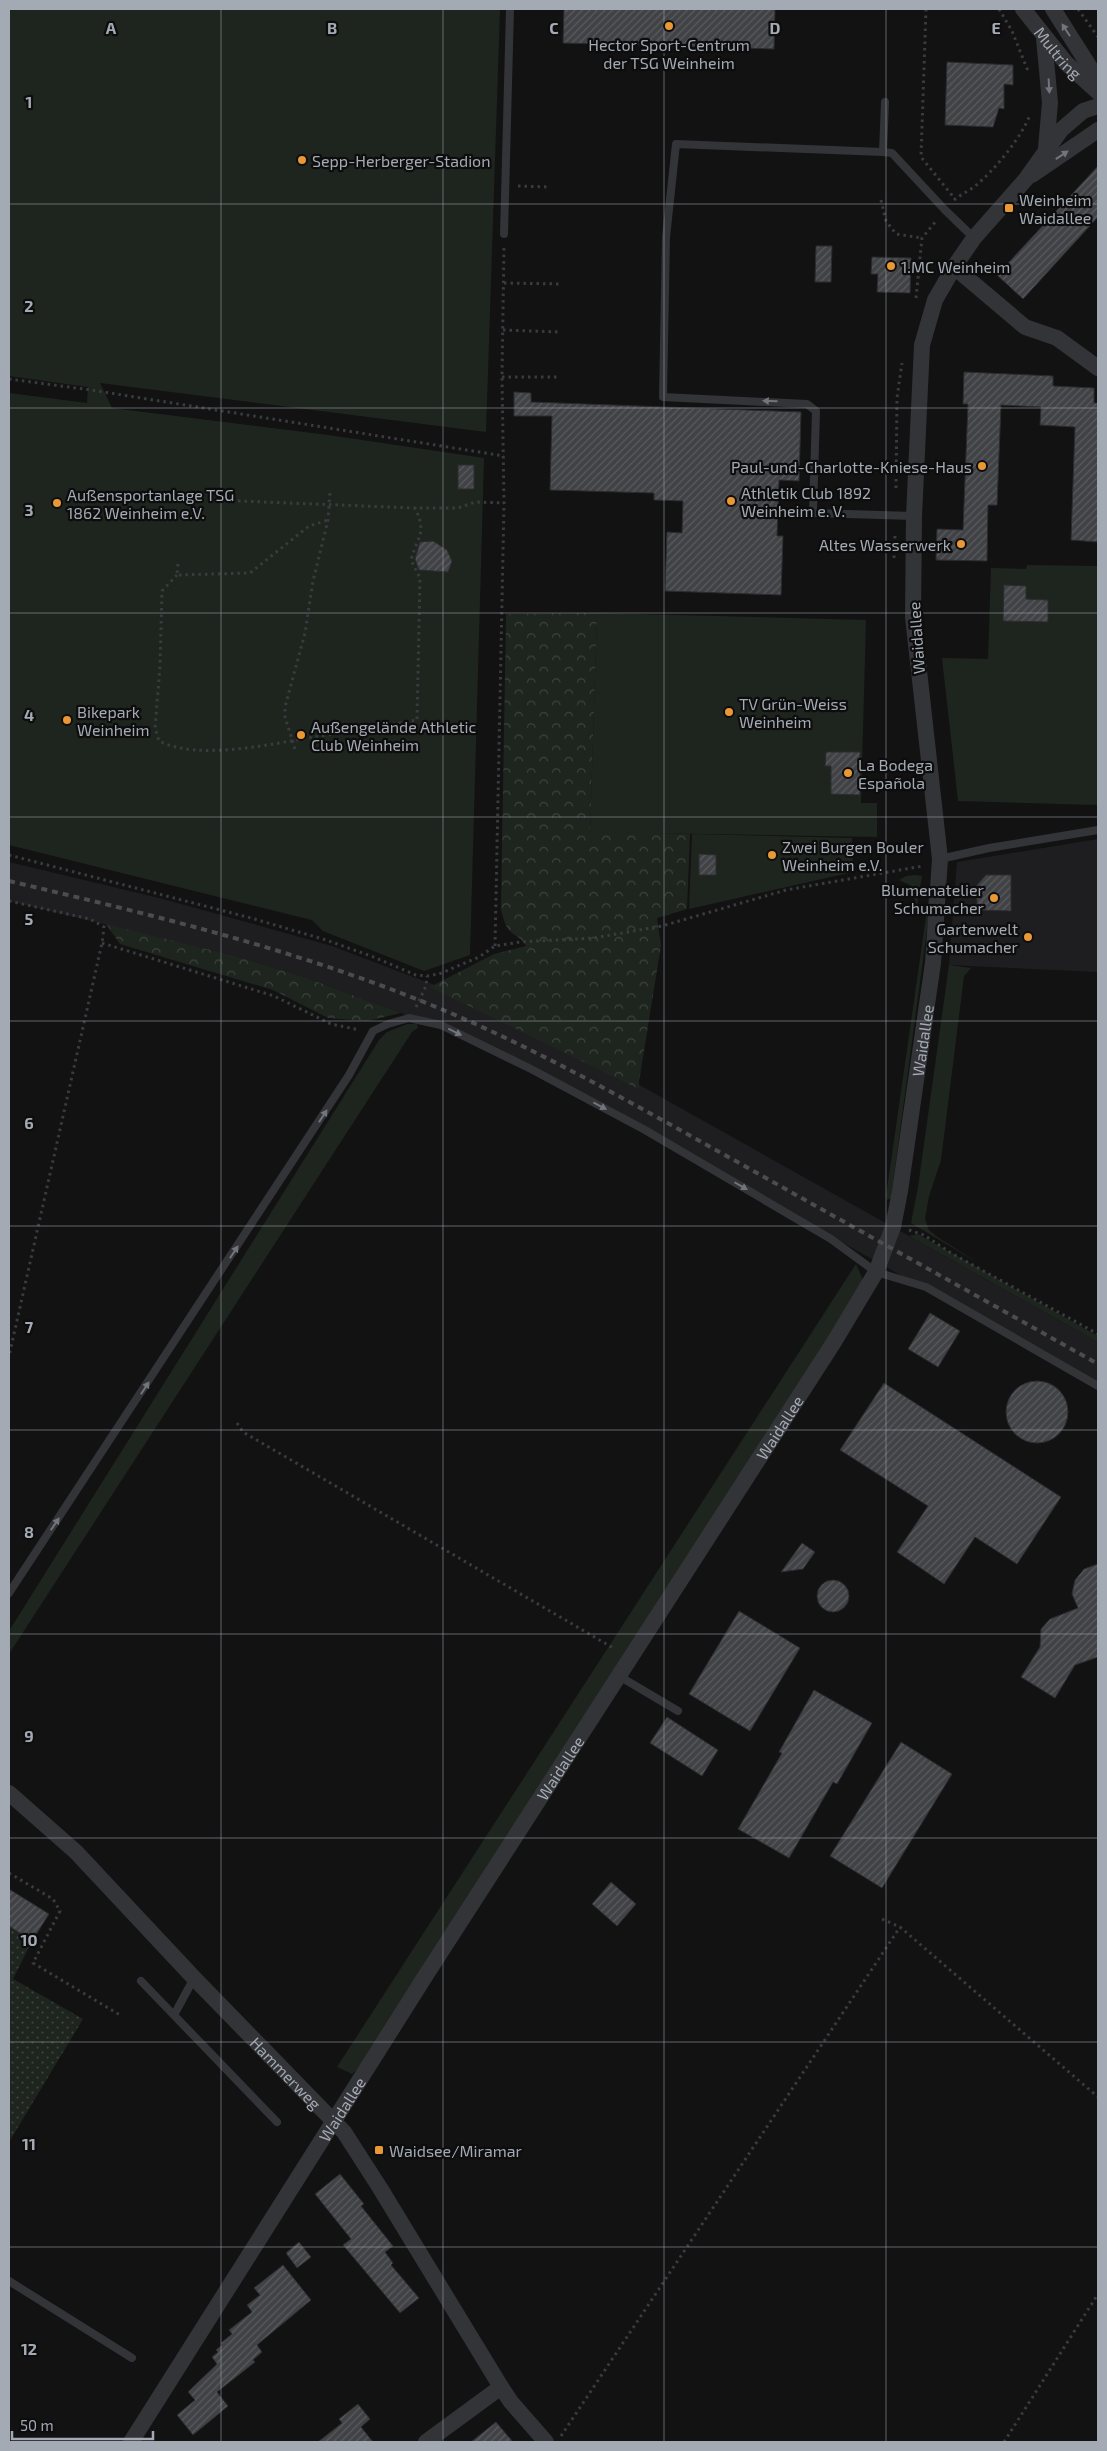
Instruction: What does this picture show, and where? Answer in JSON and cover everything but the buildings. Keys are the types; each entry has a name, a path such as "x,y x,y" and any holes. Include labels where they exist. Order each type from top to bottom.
{"street":[{"name":"Multring","path":"1023,9 1068,66 1098,92"},
{"name":"Multring","path":"1053,9 1098,80"},
{"name":"Waidallee","path":"1044,38 1050,103 1046,148"},
{"name":"Waidallee","path":"131,2442 332,2121 834,1342 876,1272 893,1227 900,1191 933,963 940,859 912,617 914,516 922,345 935,300 954,266 974,238 1026,179 1046,148 1072,119 1083,111 1098,106"},
{"name":"Waidallee","path":"1026,179 1098,130"},
{"path":"954,266 1024,328 1057,338 1098,368"},
{"name":"Hammerweg","path":"9,1793 76,1852 194,1978 344,2132 501,2387 546,2442"},
{"path":"426,2442 501,2387"}],"lane":[{"path":"504,234 510,9"},
{"path":"883,152 884,102"},
{"path":"914,516 813,513 816,411 808,404 662,396 666,237 676,144 892,153 974,238"},
{"path":"940,859 988,848 1098,830"},
{"path":"9,1593 349,1075 373,1031 409,1018 441,1025 531,1069 645,1130 830,1239 876,1272 926,1287 1098,1386"},
{"path":"619,1676 678,1711"},
{"path":"174,2015 194,1978"},
{"path":"141,1981 277,2122"},
{"path":"9,2281 132,2358"}],"path":[{"path":"926,9 921,156 955,199"},
{"path":"1078,9 1098,37"},
{"path":"505,186 550,187"},
{"path":"882,200 886,221 896,234 922,238"},
{"path":"495,946 504,503 502,377 504,234"},
{"path":"504,284 561,284"},
{"path":"504,330 561,332"},
{"path":"502,377 559,377"},
{"path":"9,379 504,456"},
{"path":"294,749 284,707 304,633 313,581 328,520 330,492"},
{"path":"238,500 414,508 458,508 475,502 504,503"},
{"path":"178,564 177,575 162,591 160,675 155,728 159,741 180,748 219,750 261,747 417,720 420,578 411,560 416,542 422,534 421,521 414,508"},
{"path":"177,575 250,573 310,526 328,520"},
{"path":"9,854 251,918 326,940 416,975 427,976 439,974 479,957 495,946 520,942 594,938 662,926 786,890 925,866 924,874"},
{"path":"9,901 90,919 104,927 102,943 9,1356"},
{"path":"102,943 274,996 331,1024 350,1029 373,1031"},
{"path":"409,1018 426,986 427,976"},
{"path":"893,1227 924,1235 951,1253 1098,1334"},
{"path":"237,1423 243,1432 616,1649"},
{"path":"610,1658 621,1641"},
{"path":"9,1873 53,1899 60,1911 34,1963 120,2015"},
{"path":"882,1919 900,1927 1098,2097"},
{"path":"556,2442 900,1927"},
{"path":"1004,2442 1098,2294"}],"shaded area":[{"path":"1098,839 1098,972 949,965 957,862"},
{"path":"9,862 163,899 332,946 437,986 611,1069 1098,1342 1098,1386 578,1094 495,1053 401,1013 304,977 235,956 9,901"}],"green space":[{"path":"9,9 500,9 486,432 100,383 112,408 328,435 484,458 470,955 424,971 323,931 312,920 9,845 9,393 87,403 88,387 9,376"},
{"path":"1027,565 1098,566 1098,805 958,801 942,658 988,659 991,568 1026,569"},
{"name":"TV Grün-Weiss Weinheim","path":"597,613 866,620 861,803 877,803 877,837 590,832"},
{"path":"597,613 590,831 690,834 687,909 657,918 661,945 639,1089 430,987 494,954 526,946 507,927 501,909 506,614"},
{"name":"Zwei Burgen Bouler Weinheim e.V.","path":"692,834 852,838 853,872 689,909"},
{"path":"906,876 922,876 917,906 910,885 899,880"},
{"path":"929,896 931,900 891,1198 887,1200 886,1196"},
{"path":"106,924 235,956 304,977 401,1013 367,1021 328,1018 273,990 120,944"},
{"path":"949,965 971,968 964,976 941,1160 929,1196 925,1219 929,1230 936,1236 983,1266 911,1223 918,1187"},
{"path":"407,1024 417,1024 418,1028 412,1032 9,1654 9,1631 379,1040 387,1032"},
{"path":"918,1234 1098,1336 1098,1342 909,1236"},
{"path":"856,1264 864,1282 358,2069 352,2074 337,2067"},
{"path":"9,1926 32,1941 13,1979 83,2019 9,2142"}],"railway":[{"path":"9,881 173,921 281,952 388,988 480,1026 630,1102 1098,1364"}],"place":[{"name":"Hector Sport-Centrum der TSG Weinheim","path":"669,26"},
{"name":"Sepp-Herberger-Stadion","path":"302,160"},
{"name":"Weinheim Waidallee","path":"1009,208"},
{"name":"1.MC Weinheim","path":"891,266"},
{"name":"Paul-und-Charlotte-Kniese-Haus","path":"982,466"},
{"name":"Athletik Club 1892 Weinheim e. V.","path":"731,501"},
{"name":"Außensportanlage TSG 1862 Weinheim e.V.","path":"57,503"},
{"name":"Altes Wasserwerk","path":"961,544"},
{"name":"TV Grün-Weiss Weinheim","path":"729,712"},
{"name":"Bikepark Weinheim","path":"67,720"},
{"name":"Außengelände Athletic Club Weinheim","path":"301,735"},
{"name":"La Bodega Española","path":"848,773"},
{"name":"Zwei Burgen Bouler Weinheim e.V.","path":"772,855"},
{"name":"Blumenatelier Schumacher","path":"994,898"},
{"name":"Gartenwelt Schumacher","path":"1028,937"},
{"name":"Waidsee/Miramar","path":"379,2150"}]}
